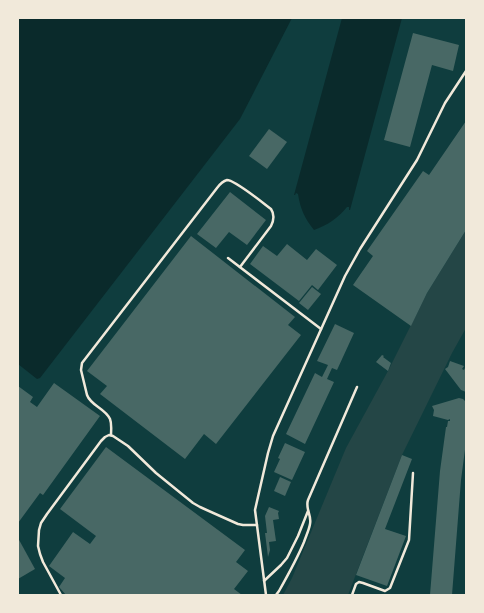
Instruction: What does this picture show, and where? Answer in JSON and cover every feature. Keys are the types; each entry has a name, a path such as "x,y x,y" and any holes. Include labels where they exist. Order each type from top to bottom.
{"lane":[{"path":"266,595 255,510 271,443 345,276 355,257 417,160 445,103 466,71"},
{"path":"111,435 111,423 108,415 92,403 88,398 82,373 82,363 217,188 223,182 229,180 271,209 274,215 271,226 240,266"},
{"path":"228,258 321,329"},
{"path":"276,595 294,565 309,530 310,518 307,506 308,500 357,387"},
{"path":"61,595 40,554 38,546 41,523 88,458 104,438 109,435 116,437 128,446 156,473 197,505 238,524 257,525"},
{"path":"352,595 356,584 359,582 386,591 390,588 409,540 413,473"},
{"path":"264,581 287,558 308,511"}],"shaded area":[{"path":"18,18 292,18 240,119 40,378 37,379 18,364"},
{"path":"342,18 402,18 350,210 349,207 347,207 332,221 314,230 303,213 298,194 296,193 294,195"},
{"path":"466,230 466,328 452,353 402,455 348,595 283,595 292,578 346,448 388,371 427,293"}],"building":[{"path":"413,33 459,45 453,71 432,65 410,147 384,140"},
{"path":"466,121 466,230 427,293 411,326 353,285 373,256 367,251 423,171 429,175"},
{"path":"269,129 287,142 267,169 249,156"},
{"path":"230,192 266,220 247,245 229,232 216,248 197,234"},
{"path":"191,236 295,317 288,325 301,335 216,444 204,434 185,459 100,394 107,386 87,371"},
{"path":"287,244 307,260 316,249 337,265 318,290 312,285 299,301 250,264 263,246 277,256"},
{"path":"312,287 321,294 308,310 299,303"},
{"path":"335,324 354,333 337,370 332,368 327,379 334,382 305,444 286,434 315,373 322,377 328,365 317,361"},
{"path":"382,355 391,363 388,371 376,362"},
{"path":"450,361 464,366 462,369 464,370 466,366 466,392 461,390 445,369 448,367"},
{"path":"54,383 100,416 43,495 40,493 18,523 18,386 33,397 30,402 37,407"},
{"path":"459,398 466,402 466,442 461,480 452,595 430,595 440,471 446,427 448,421 450,421 450,419 448,420 433,416 434,410 432,406"},
{"path":"285,443 305,452 292,480 274,472 280,459 278,458"},
{"path":"106,447 245,550 236,562 248,571 234,589 242,595 66,595 59,587 65,578 49,566 73,532 90,544 96,536 60,509"},
{"path":"402,455 412,459 385,529 406,536 387,586 356,575"},
{"path":"280,477 291,482 285,496 274,491"},
{"path":"269,507 279,511 279,519 273,520 276,541 269,542 270,550 268,557 265,533 267,533 265,516"},
{"path":"18,538 35,569 18,579"}]}
